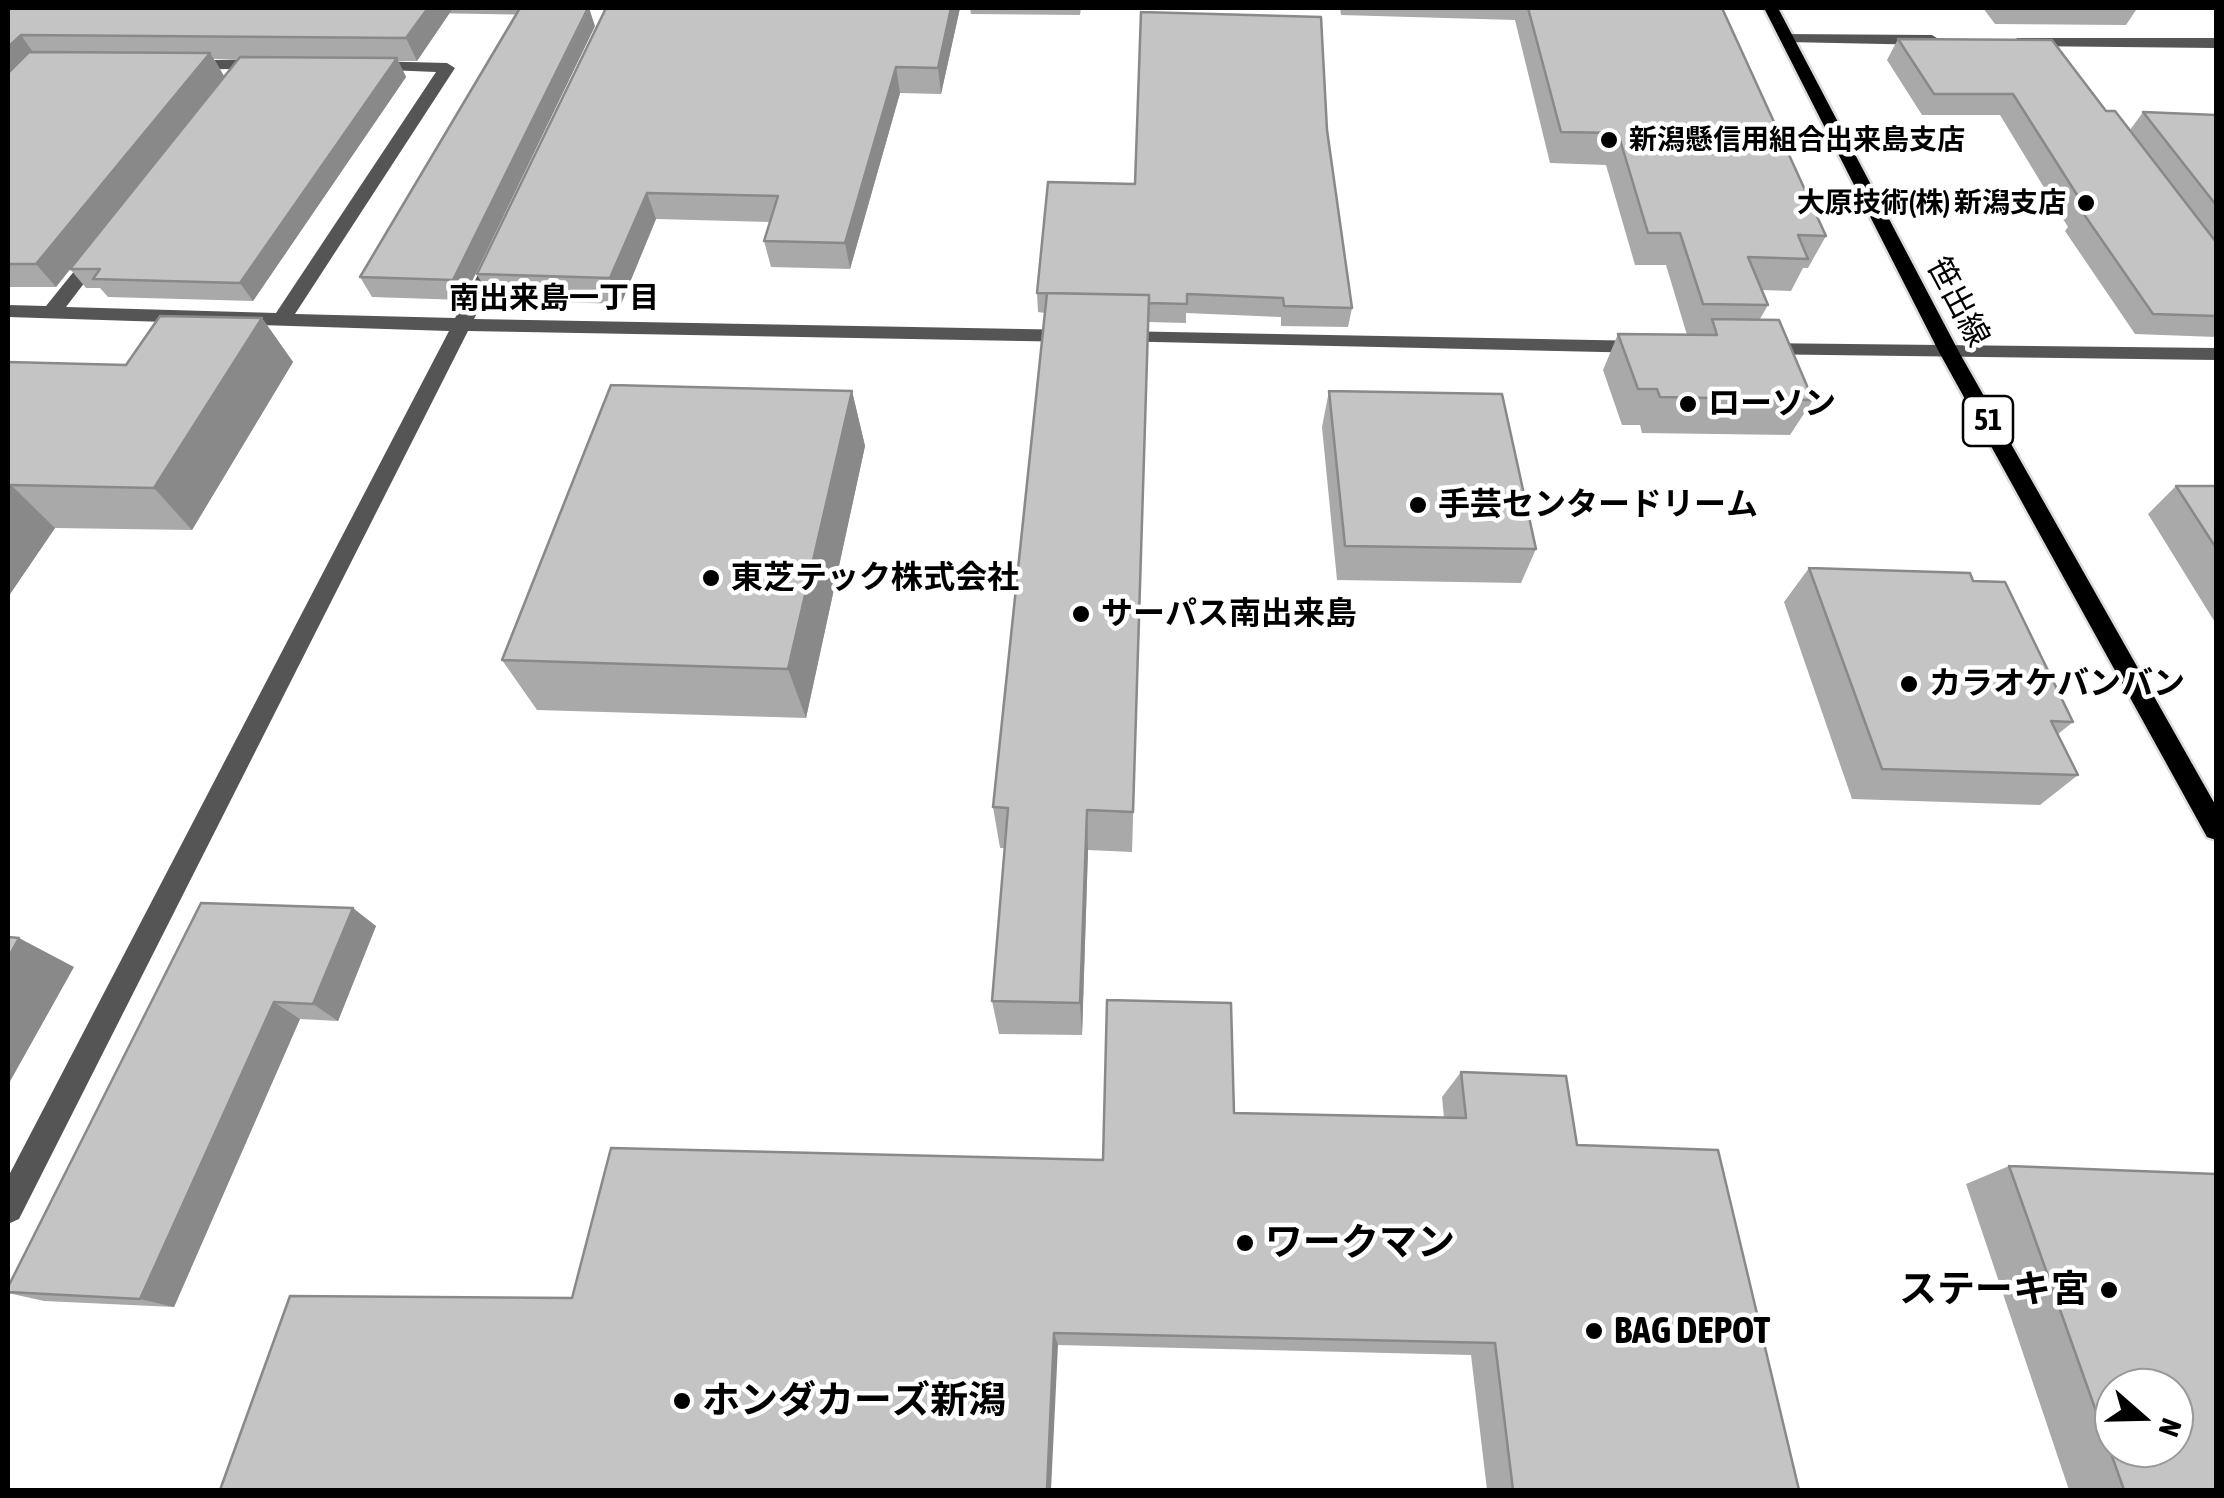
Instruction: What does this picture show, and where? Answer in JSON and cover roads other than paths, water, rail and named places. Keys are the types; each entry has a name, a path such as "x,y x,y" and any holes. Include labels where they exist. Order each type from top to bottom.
{"main road":[{"name":"笹出線","path":"1771,8 1949,352 2216,828"}],"street":[{"path":"1787,38 1945,40"},
{"path":"2004,41 2050,49 2216,43"},
{"path":"171,65 240,72 283,65"},
{"path":"281,320 447,68 356,66"},
{"path":"53,310 114,233"},
{"path":"8,1208 507,237"},
{"path":"8,310 465,325 1672,347"},
{"path":"1732,348 2216,354"}],"waterway":[{"path":"427,9 543,11"}],"place":[{"name":"新潟懸信用組合出来島支店","path":"1609,140"},
{"name":"大原技術(株) 新潟支店","path":"2086,203"},
{"name":"ローソン","path":"1688,404"},
{"name":"手芸センタードリーム","path":"1418,505"},
{"name":"東芝テック株式会社","path":"711,578"},
{"name":"サーパス南出来島","path":"1081,614"},
{"name":"カラオケバンバン","path":"1909,684"},
{"name":"ワークマン","path":"1245,1243"},
{"name":"ステーキ宮","path":"2109,1290"},
{"name":"BAG DEPOT","path":"1594,1331"},
{"name":"ホンダカーズ新潟","path":"682,1401"}],"district":[{"name":"南出来島一丁目","path":"554,299"}]}
